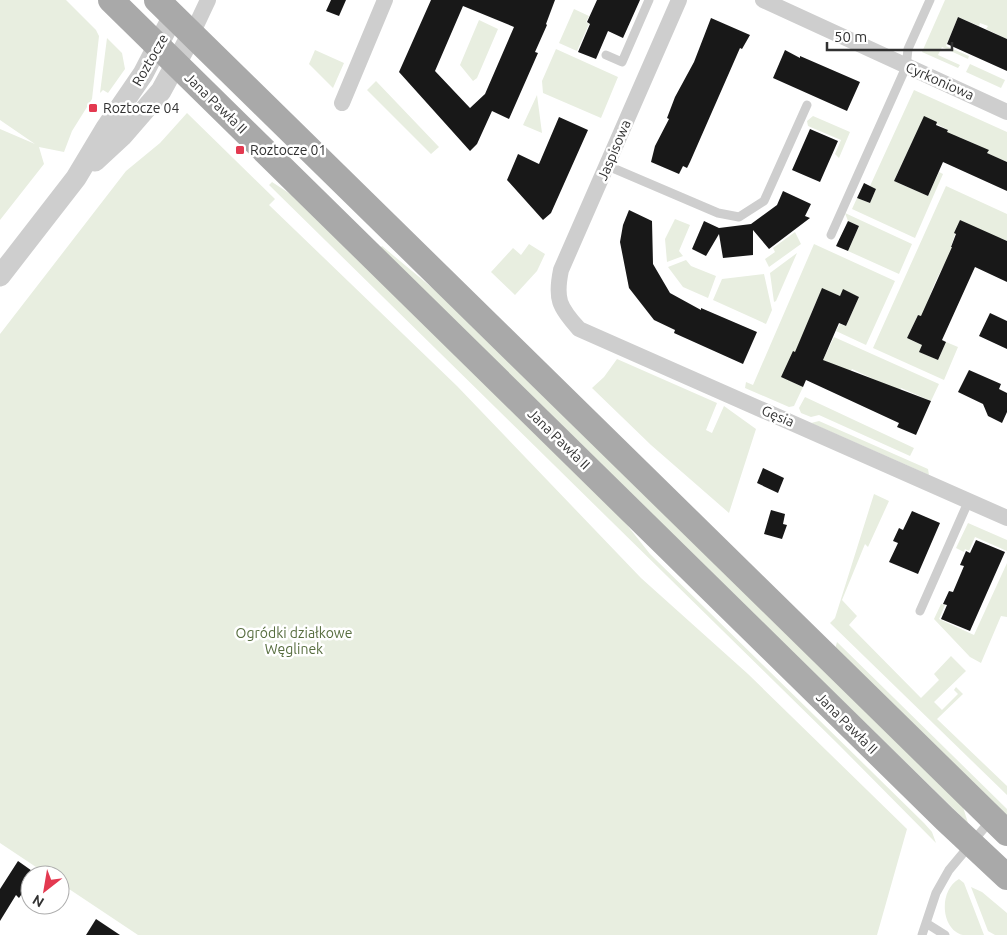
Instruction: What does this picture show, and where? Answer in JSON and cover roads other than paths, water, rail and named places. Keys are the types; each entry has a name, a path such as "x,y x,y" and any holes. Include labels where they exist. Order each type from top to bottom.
{"main road":[{"name":"Jana Pawła II","path":"111,0 971,844 1007,877"},
{"path":"176,12 999,826"}],"street":[{"path":"176,12 208,0"},
{"path":"342,103 385,0"},
{"name":"Jaspisowa","path":"558,301 557,288 561,270 679,0"},
{"name":"Cyrkoniowa","path":"764,0 1007,112"},
{"name":"Roztocze","path":"0,276 76,178 106,128 143,74 176,12"},
{"name":"Roztocze","path":"76,178 122,136 161,91 177,64 176,12"},
{"name":"Gęsia","path":"558,301 579,329 1007,518"}],"lane":[{"path":"606,54 622,62 649,0"},
{"path":"831,235 906,67 908,49 930,0"},
{"path":"608,166 718,213 739,217 764,201 808,105"},
{"path":"920,611 969,500"},
{"path":"922,935 942,880 971,844 999,826"},
{"path":"926,923 945,935"}],"place":[{"name":"Roztocze 04","path":"93,108"},
{"name":"Roztocze 01","path":"240,150"}],"park label":[{"name":"Ogródki działkowe Węglinek","path":"294,642"}]}
